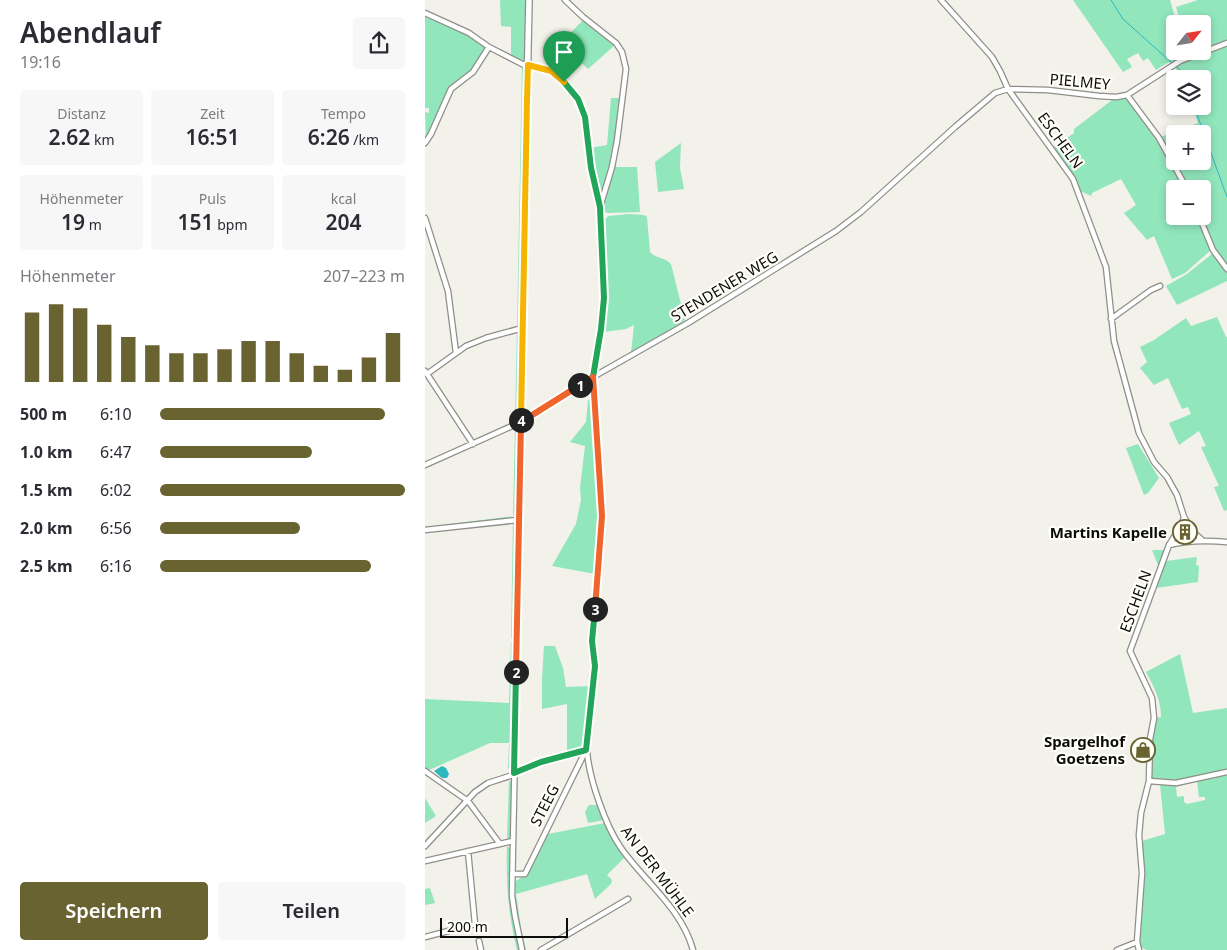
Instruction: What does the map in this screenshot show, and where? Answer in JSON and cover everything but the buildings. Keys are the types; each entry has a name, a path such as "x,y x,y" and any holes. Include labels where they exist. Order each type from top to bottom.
{"street":[{"path":"523,950 515,916 512,874 529,0"},
{"path":"565,0 616,43 622,52 626,69 617,141 612,167 600,207"},
{"name":"ESCHELN","path":"941,0 992,57 1008,88 1073,179 1106,267 1114,341 1139,433 1154,462 1167,477 1177,495 1184,517 1194,533 1201,539"},
{"path":"425,13 469,33 489,47 524,65 548,70 568,85 579,102 585,117 591,168 600,207"},
{"name":"PIELMEY","path":"1008,88 1116,97 1127,94 1180,62 1227,43"},
{"path":"425,143 431,134 451,89 473,72 489,47"},
{"name":"STENDENER WEG","path":"425,465 521,422 593,377 688,323 836,231 861,212 987,98 1008,88"},
{"path":"1127,94 1159,138 1182,180"},
{"name":"STEEG","path":"512,874 525,874 586,750 595,666 592,641 602,516 593,377 604,298 600,207"},
{"path":"425,218 448,291 456,353"},
{"path":"1203,225 1213,250 1227,270"},
{"path":"1111,319 1151,290 1160,286"},
{"path":"473,444 426,373 466,346 486,338 523,329"},
{"name":"ESCHELN","path":"1139,950 1137,942 1142,873 1139,835 1141,814 1149,781 1150,739 1154,718 1152,698 1130,651 1169,545 1182,524 1184,517"},
{"path":"425,530 519,520"},
{"path":"1169,545 1187,540 1201,539 1227,542"},
{"path":"425,846 475,792 484,785 541,762 586,750"},
{"name":"AN DER MÜHLE","path":"586,750 587,764 609,827 621,848 673,911 685,929 693,950"},
{"path":"425,771 468,801 500,844"},
{"path":"1149,781 1176,783 1227,772"},
{"path":"425,861 513,841"},
{"path":"425,938 475,924 467,851"},
{"path":"541,950 628,899"},
{"path":"479,941 481,950"},
{"path":"1117,950 1137,942"}],"green space":[{"path":"500,0 527,0 525,60 522,63 511,56 511,27 501,26"},
{"path":"1073,0 1170,0 1174,15 1166,15 1166,60 1178,60 1171,64 1169,62 1156,70 1148,58 1143,61 1138,53 1127,59 1132,67 1123,72"},
{"path":"1198,0 1227,0 1227,42 1211,48 1211,15 1178,15 1176,7"},
{"path":"425,16 470,36 487,47 471,72 450,88 426,140 425,112 429,113 429,108 425,108"},
{"path":"583,20 615,45 588,69 561,43"},
{"path":"1227,45 1227,266 1216,252 1205,225 1211,225 1211,180 1184,180 1180,170 1211,170 1211,125 1193,125 1198,123 1195,115 1211,115 1211,70 1177,70 1175,67 1187,60 1211,60 1211,51"},
{"path":"522,66 525,70 520,327 517,328"},
{"path":"531,69 527,275 525,275 529,70"},
{"path":"1125,97 1158,138 1166,153 1166,170 1175,170 1180,180 1166,180 1166,225 1201,225 1211,250 1185,273 1172,279 1154,236 1147,240 1124,213 1136,205 1121,179 1092,193 1091,196 1080,191 1074,177 1053,148 1074,133 1074,129 1112,100 1112,98"},
{"path":"611,98 621,98 616,140 601,202 590,148 607,145"},
{"path":"1166,135 1166,146 1161,137"},
{"path":"681,143 680,168 684,189 658,192 655,162"},
{"path":"613,167 637,167 640,212 608,213 602,211"},
{"path":"629,214 647,217 650,252 671,264 685,320 677,327 631,353 634,325 626,329 603,332 605,297 603,220 609,216"},
{"path":"1213,253 1227,272 1227,281 1177,305 1166,286 1187,274"},
{"path":"527,278 525,416 523,416 525,279"},
{"path":"1217,317 1227,337 1227,510 1224,511 1214,487 1219,486 1201,447 1206,446 1199,431 1179,445 1169,423 1191,414 1188,407 1182,409 1168,378 1154,385 1140,368 1147,362 1140,347 1154,340 1186,318 1191,326"},
{"path":"517,330 519,331 519,416 515,422"},
{"path":"588,400 594,400 600,518 595,574 552,566 576,524 581,500 580,488 585,446 570,442 586,422"},
{"path":"524,422 522,535 521,534"},
{"path":"515,428 519,429 517,514 513,516"},
{"path":"1138,444 1159,478 1148,493 1144,495 1126,448"},
{"path":"512,516 486,522 425,527"},
{"path":"513,521 517,523 515,638 511,639"},
{"path":"1184,521 1189,527 1191,536 1175,541"},
{"path":"1152,550 1165,550 1158,565"},
{"path":"1197,557 1196,565 1199,566 1198,582 1156,588 1166,561"},
{"path":"511,642 515,644 513,764 508,769 509,743 490,743 427,771 425,769 425,699 509,703"},
{"path":"544,646 555,646 563,668 566,687 592,686 584,748 567,753 567,704 542,709"},
{"path":"1180,654 1193,713 1227,708 1227,771 1197,775 1175,782 1151,779 1152,738 1156,718 1161,717 1161,711 1154,688 1146,672"},
{"path":"1227,774 1227,950 1147,950 1140,947 1144,873 1142,841 1165,834 1160,784 1152,783","holes":["1197,781 1199,797 1205,797 1205,800 1187,804 1184,802 1184,796 1177,797 1176,787"]},
{"path":"509,780 512,784 511,839 507,841"},
{"path":"425,798 436,816 425,823"},
{"path":"589,805 599,805 604,820 588,823 585,812"},
{"path":"605,823 626,856 607,875 612,880 611,884 595,899 587,874 516,894 516,881 528,873 548,834"},
{"path":"507,846 511,849 512,900 520,950 517,950 510,911 507,886"},
{"path":"430,888 435,903 425,905 425,889"},
{"path":"516,894 526,950 525,950 517,916"}],"water":[{"path":"442,766 446,768 449,774 447,778 442,778 434,771"}],"waterway":[{"path":"1111,0 1123,19 1172,63"},
{"path":"1177,67 1180,70"},
{"path":"1197,115 1227,197"}],"place":[{"name":"Martins Kapelle","path":"1185,532"},
{"name":"Spargelhof Goetzens","path":"1143,750"}],"route":[{"path":"564,82 551,71 528,65 521,422 557,399 593,377 596,398 602,516 592,641 595,666 586,750 541,762 514,773 521,422 593,377 604,298 600,207 591,168 585,117 578,99 564,82"}]}
